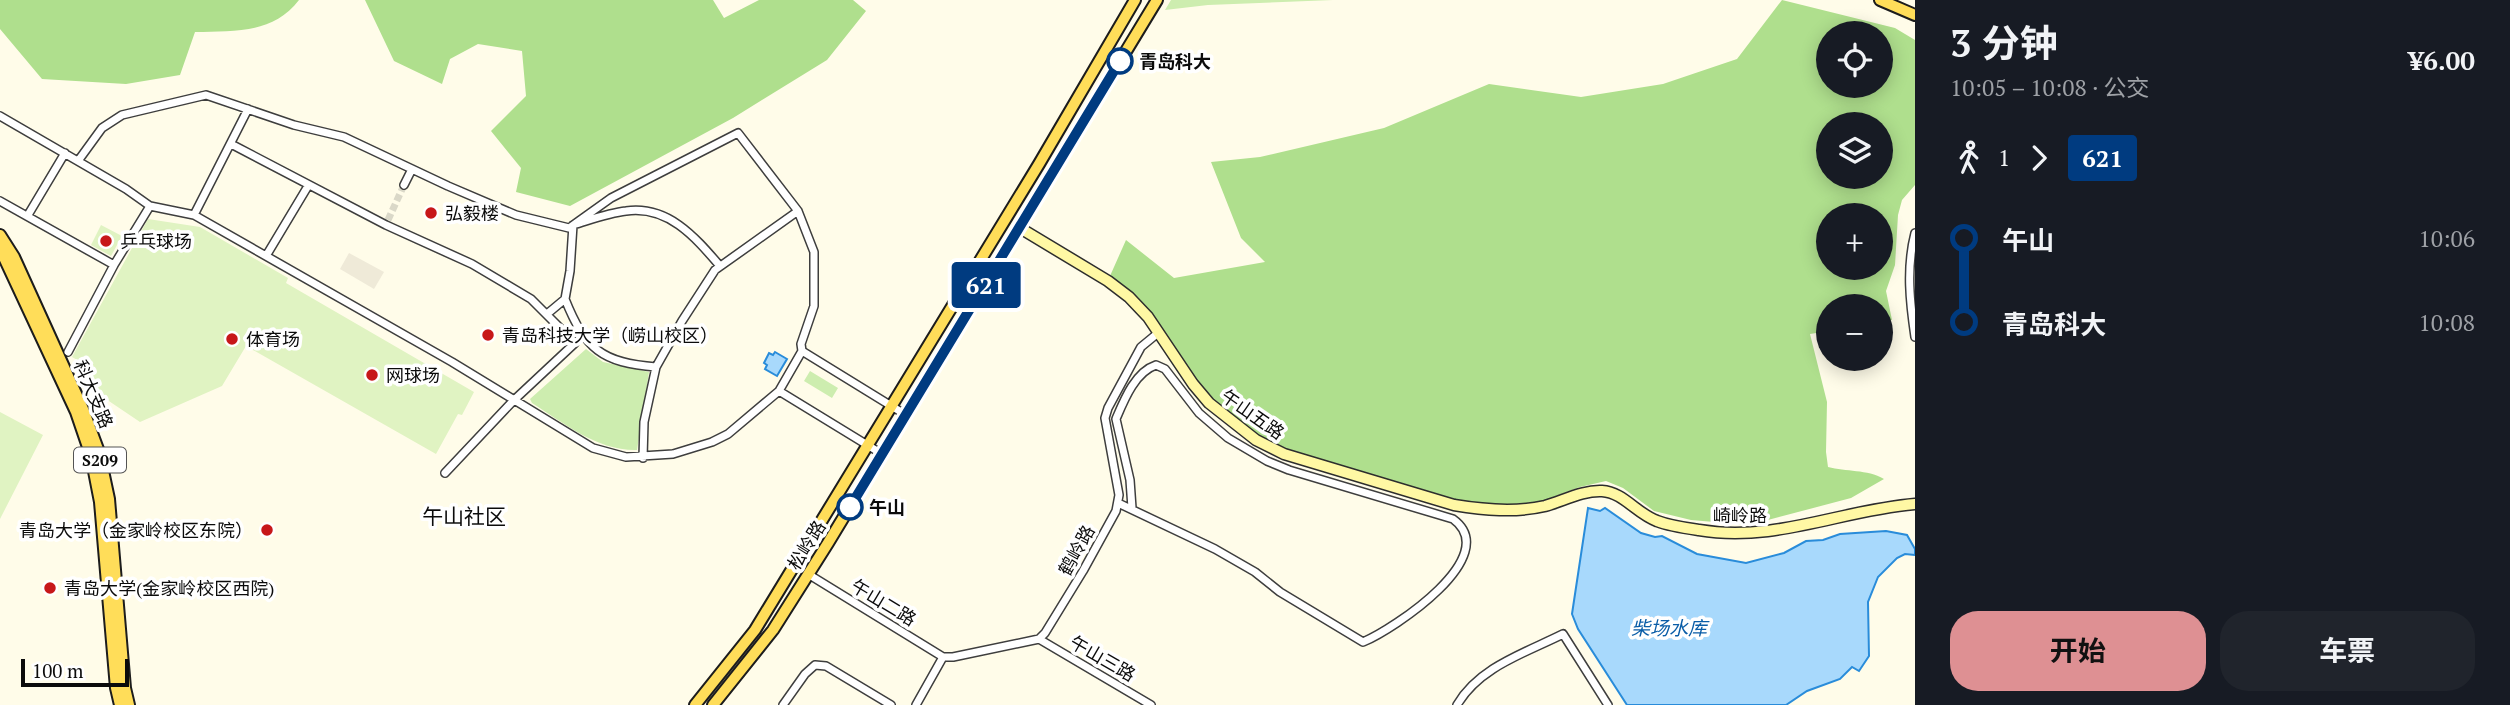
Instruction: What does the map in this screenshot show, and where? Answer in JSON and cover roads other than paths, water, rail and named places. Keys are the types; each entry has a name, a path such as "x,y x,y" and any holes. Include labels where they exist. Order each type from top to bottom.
{"main road":[{"name":"松岭路","path":"695,705 755,630 1135,0"},
{"name":"松岭路","path":"713,705 773,630 1157,0"},
{"path":"1880,0 1915,15"},
{"name":"科大支路","path":"0,235 14,257 83,409 99,452 108,499 125,688 129,705"},
{"name":"科大支路","path":"0,249 76,412 91,456 100,502 116,688 120,705"}],"street":[{"path":"0,116 78,161 126,188 150,206 194,215 452,362 593,448 626,457 673,454 728,434 779,391 802,351 801,344 814,306 814,252 798,211 738,133 611,198 569,228 516,215 344,137 294,125 206,95 122,115 103,128 78,161"},
{"path":"194,215 248,109"},
{"path":"231,144 309,186 472,264 531,299 575,342 513,401 446,473"},
{"path":"28,215 65,153"},
{"path":"404,185 412,169"},
{"path":"266,257 309,186"},
{"path":"0,201 114,265"},
{"path":"68,352 114,265 150,206"},
{"path":"573,225 627,211 646,211 670,217 697,239 720,266"},
{"path":"643,458 644,422 656,367 682,321 720,266 798,211"},
{"path":"573,225 565,299 577,329 597,350 624,365 656,367"},
{"name":"午山五路","path":"1020,228 1108,281 1129,297 1148,317 1193,384 1209,402 1256,440 1284,454 1454,505 1483,510 1543,506 1573,497"},
{"path":"1915,233 1910,257 1909,301 1915,337"},
{"path":"547,314 565,299"},
{"path":"1132,508 1130,480 1116,419 1141,374 1156,365 1162,366 1171,376 1181,393 1199,413 1251,453 1289,470 1453,519 1463,526 1466,537 1463,557 1438,591 1409,615 1381,634 1363,642 1280,592 1255,572 1228,556 1118,503 1119,495 1105,418 1141,347 1158,332"},
{"path":"802,351 906,415"},
{"path":"779,391 882,454"},
{"name":"崎岭路","path":"1573,497 1599,490 1614,493 1639,512 1657,521 1700,531 1738,534 1790,529 1879,507 1915,504"},
{"name":"鹤岭路","path":"1039,639 1083,571 1118,503"},
{"name":"午山二路","path":"808,574 943,657"},
{"path":"1457,705 1466,690 1487,672 1563,634 1608,705"},
{"path":"916,705 943,657 1039,639"},
{"name":"午山三路","path":"1039,639 1152,705"},
{"path":"783,705 805,674 816,665 826,666 891,705"}],"water":[{"path":"775,352 787,359 777,376 765,369 767,365 764,363 769,353 773,355"},
{"name":"柴场水库","path":"1588,508 1600,511 1605,508 1641,533 1662,536 1697,554 1746,563 1784,553 1806,541 1823,540 1840,534 1886,531 1907,535 1915,549 1915,555 1905,554 1897,558 1878,577 1868,602 1869,656 1859,671 1852,667 1840,679 1807,691 1786,705 1627,705 1578,629 1572,614"}],"tunnel":[{"path":"388,220 404,185"}],"place":[{"name":"青岛科大","path":"1120,61"},
{"name":"弘毅楼","path":"431,213"},
{"name":"乒乓球场","path":"106,241"},
{"name":"青岛科技大学（崂山校区）","path":"488,335"},
{"name":"体育场","path":"232,339"},
{"name":"网球场","path":"372,375"},
{"name":"午山","path":"850,507"},
{"name":"青岛大学（金家岭校区东院）","path":"267,530"},
{"name":"青岛大学(金家岭校区西院)","path":"50,588"}],"district":[{"name":"午山社区","path":"464,516"}]}
